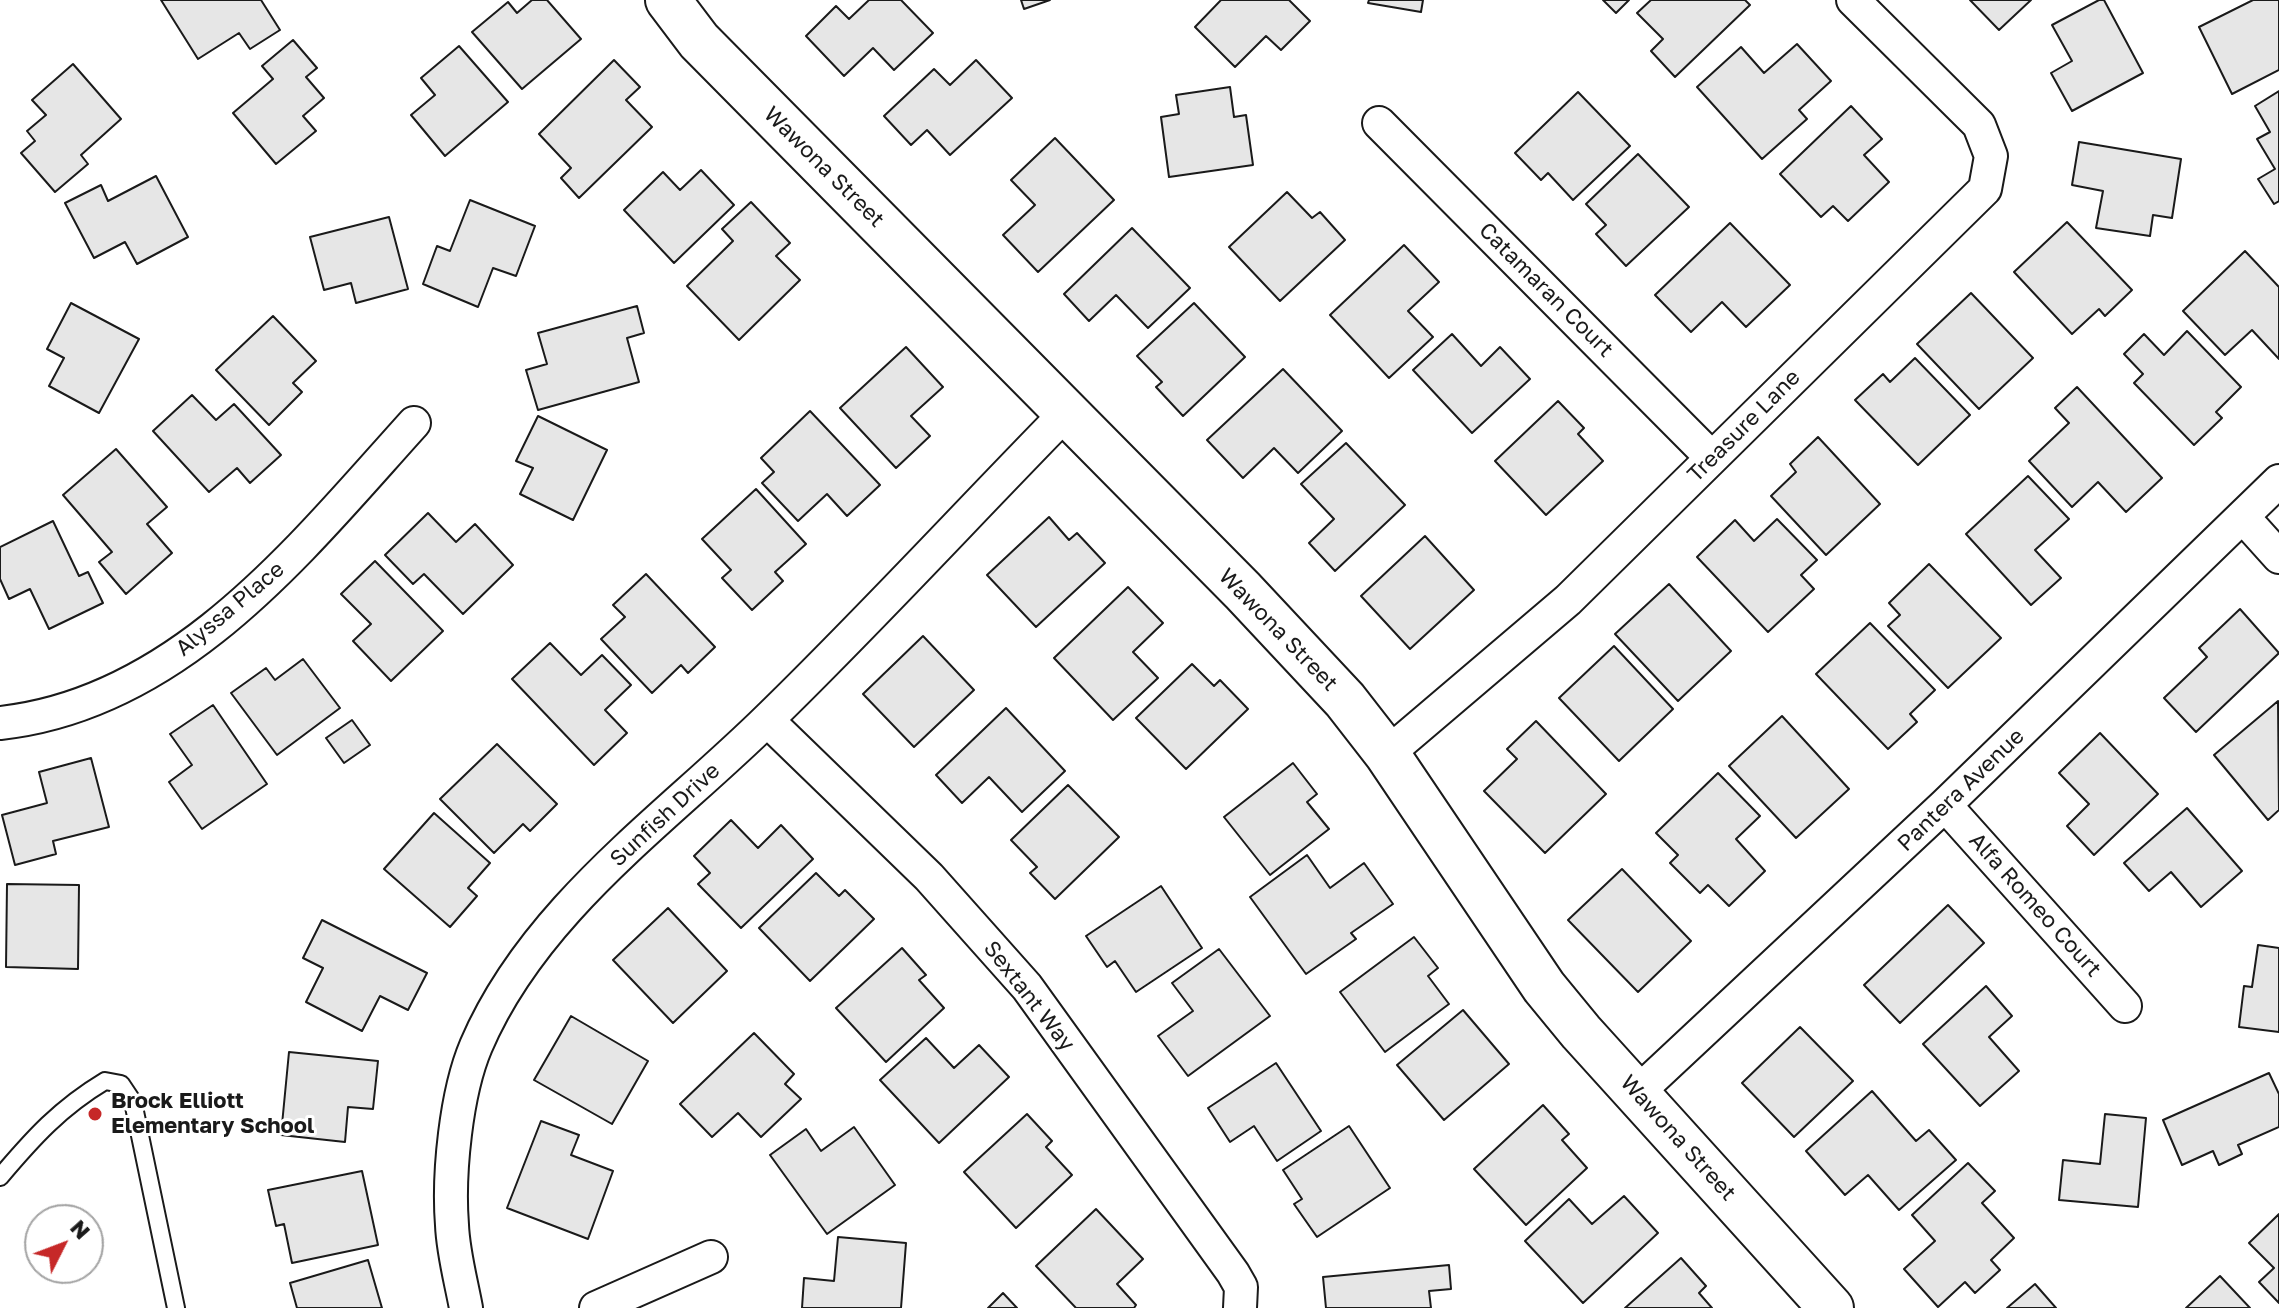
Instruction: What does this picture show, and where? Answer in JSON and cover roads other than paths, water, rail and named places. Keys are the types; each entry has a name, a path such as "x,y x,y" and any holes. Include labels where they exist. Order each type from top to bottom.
{"street":[{"name":"Wawona Street","path":"668,0 699,41 1243,591 1345,700 1387,754 1544,987 1828,1307"},
{"name":"Treasure Lane","path":"1387,754 1568,600 1985,189 1991,156 1979,125 1853,0"},
{"name":"Catamaran Court","path":"1379,123 1712,458"},
{"name":"Sunfish Drive","path":"466,1308 452,1225 455,1127 474,1050 491,1014 532,949 593,883 767,720 1066,413"},
{"name":"Alyssa Place","path":"0,723 34,719 100,699 167,662 297,553 414,423"},
{"name":"Pantera Avenue","path":"1637,1093 1945,805 2279,481"},
{"path":"2243,517 2279,557"},
{"name":"Sextant Way","path":"767,720 929,877 1027,987 1233,1273 1241,1287 1240,1308"},
{"name":"Alfa Romeo Court","path":"1945,805 2125,1006"},
{"path":"596,1308 711,1257"}],"lane":[{"path":"0,1177 39,1130 90,1090 105,1081 121,1084 133,1102 176,1308"}],"place":[{"name":"Brock Elliott Elementary School","path":"95,1114"}]}
